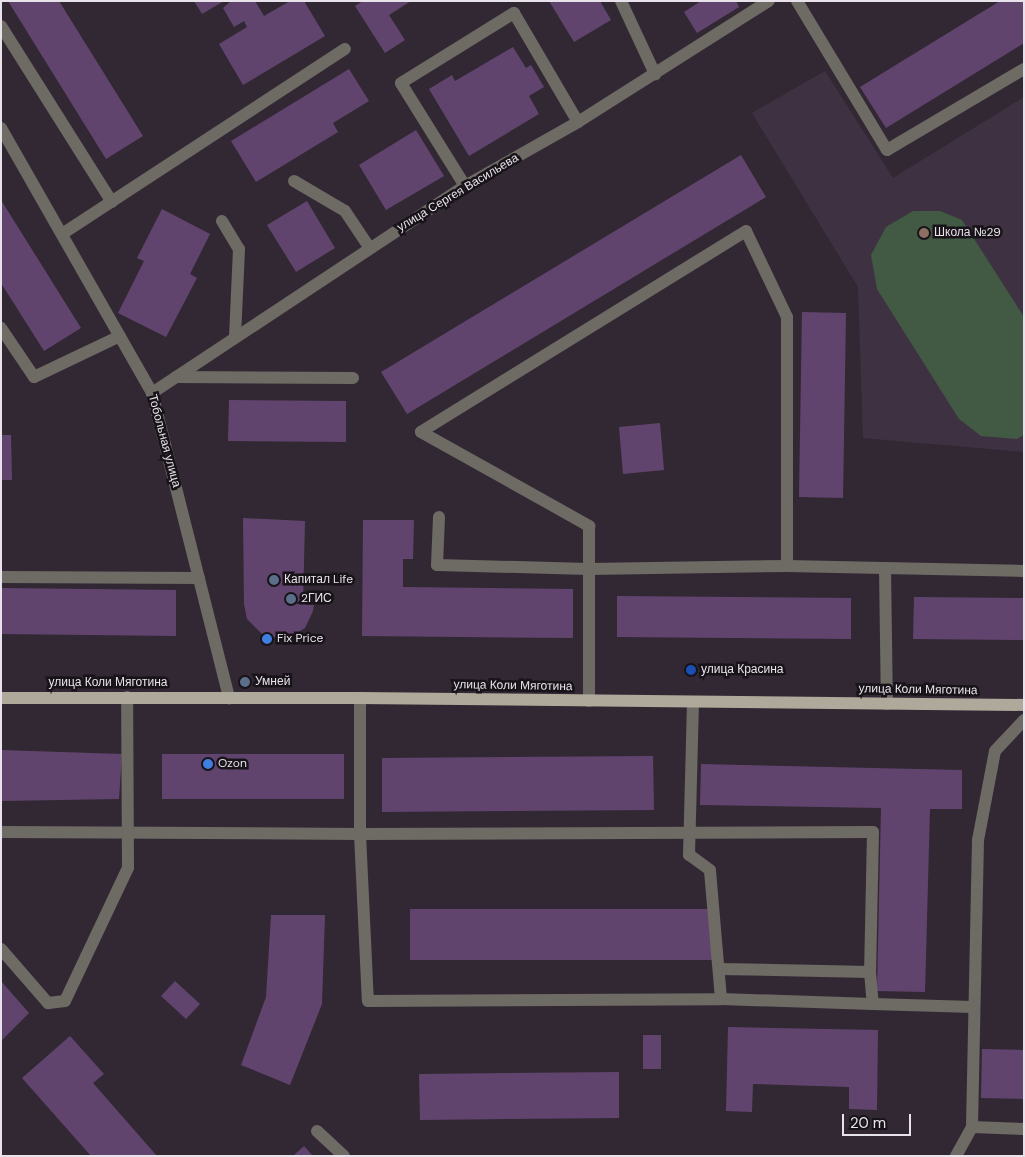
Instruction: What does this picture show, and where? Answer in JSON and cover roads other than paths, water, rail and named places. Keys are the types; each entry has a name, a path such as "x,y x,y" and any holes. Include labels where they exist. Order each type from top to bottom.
{"main road":[{"name":"улица Коли Мяготина","path":"1,698 360,698 1024,705"}],"street":[{"name":"улица Сергея Васильева","path":"152,393 369,247 465,186 578,122 769,1"},
{"path":"797,1 887,150 1024,69"},
{"path":"625,3 655,74"},
{"path":"465,186 402,83 514,13 578,122"},
{"path":"1,26 112,202"},
{"path":"62,234 345,50"},
{"name":"Тобольная улица","path":"1,128 152,393 229,698"},
{"path":"294,180 345,211 369,247"},
{"path":"222,221 240,249 235,337"},
{"path":"589,701 589,526 421,432 746,231 787,317 787,566"},
{"path":"1,328 34,377 120,336"},
{"path":"176,376 353,378"},
{"path":"439,516 437,565 589,569 787,566 1024,571"},
{"path":"885,568 887,704"},
{"path":"1,578 199,578"},
{"path":"1,949 48,1003 66,1001 128,868 127,697"},
{"path":"360,698 360,834 368,1001 721,999 973,1007"},
{"path":"693,702 689,855 710,870 721,999"},
{"path":"956,1156 972,1126 978,840 995,751 1024,720"},
{"path":"1,832 128,834 874,832 870,972 873,1004"},
{"path":"718,969 870,972"},
{"path":"972,1126 1024,1128"},
{"path":"317,1131 344,1156"}],"place":[{"name":"Школа №29","path":"924,233"},
{"name":"Капитал Life","path":"274,580"},
{"name":"2ГИС","path":"291,599"},
{"name":"Fix Price","path":"267,639"},
{"name":"улица Красина","path":"691,670"},
{"name":"Умней","path":"245,682"},
{"name":"Ozon","path":"208,764"}]}
